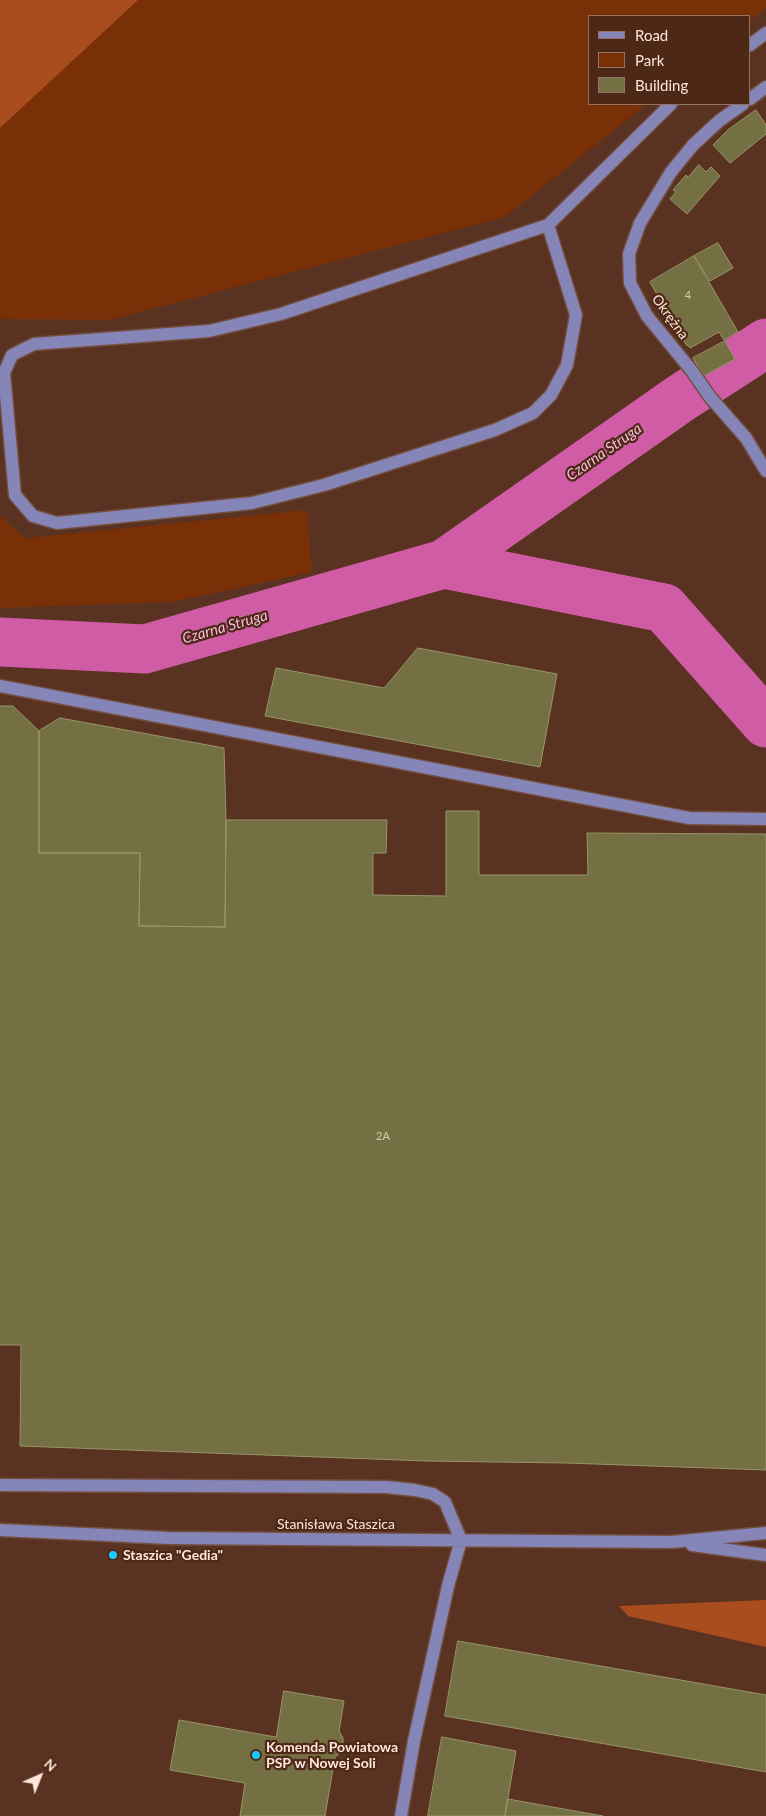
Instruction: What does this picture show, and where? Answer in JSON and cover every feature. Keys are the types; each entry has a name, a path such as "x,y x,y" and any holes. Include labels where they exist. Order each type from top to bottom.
{"street":[{"path":"751,44 766,33"},
{"path":"751,98 766,87"},
{"path":"548,225 576,315 567,365 550,395 533,413 494,430 324,485 252,504 57,523 33,516 15,495 4,374 12,355 34,344 209,331 282,314 548,225 670,105"},
{"name":"Okrężna","path":"742,105 719,121 693,145 671,172 640,223 629,254 630,283 647,316 692,370 710,397 746,438 766,472"},
{"path":"0,686 689,818 766,819"},
{"path":"0,1485 386,1487 433,1494 445,1502 461,1540 448,1586 418,1722 401,1816"},
{"name":"Stanisława Staszica","path":"0,1530 169,1538 672,1542 766,1533"},
{"name":"Stanisława Staszica","path":"672,1542 766,1555"}],"green space":[{"path":"136,0 766,0 766,8 751,20 751,15 588,15 588,105 646,105 505,217 109,320 0,319 0,128"},
{"path":"307,510 312,572 172,602 0,608 0,516 25,538"}],"shaded area":[{"path":"0,0 138,0 0,128"},
{"path":"766,1600 766,1647 628,1616 619,1606"}],"building":[{"path":"756,110 766,125 766,134 730,163 713,145 728,130"},
{"path":"699,165 706,172 711,167 720,176 687,214 670,199 676,192 673,190 686,175 688,177"},
{"path":"718,243 733,268 710,281 694,256"},
{"path":"694,256 738,332 724,340 719,332 690,348 672,321 668,323 662,311 665,309 650,282"},
{"path":"725,341 735,359 704,376 693,358"},
{"path":"418,648 557,674 540,767 265,716 276,668 384,688"},
{"path":"0,706 13,706 39,731 39,853 140,853 139,926 225,927 226,820 387,820 386,853 373,853 373,895 446,896 446,811 479,811 479,875 588,875 587,833 766,834 766,1470 566,1463 427,1461 20,1446 21,1345 0,1345"},
{"path":"60,718 224,748 226,820 225,927 139,926 140,853 39,853 39,731"},
{"path":"458,1641 766,1695 766,1772 445,1716"},
{"name":"Komenda Powiatowa PSP w Nowej Soli","path":"284,1691 344,1701 339,1731 343,1738 343,1744 340,1753 335,1757 325,1816 240,1816 245,1783 170,1770 179,1720 276,1737"},
{"path":"442,1737 516,1751 505,1816 428,1816"},
{"path":"508,1799 603,1816 505,1816"}],"waterway":[{"name":"Czarna Struga","path":"0,642 145,649 444,564 681,398 766,343"},
{"name":"Czarna Struga","path":"444,564 664,608 766,723"}],"place":[{"name":"Staszica \"Gedia\"","path":"113,1555"},
{"name":"Komenda Powiatowa PSP w Nowej Soli","path":"256,1755"}]}
